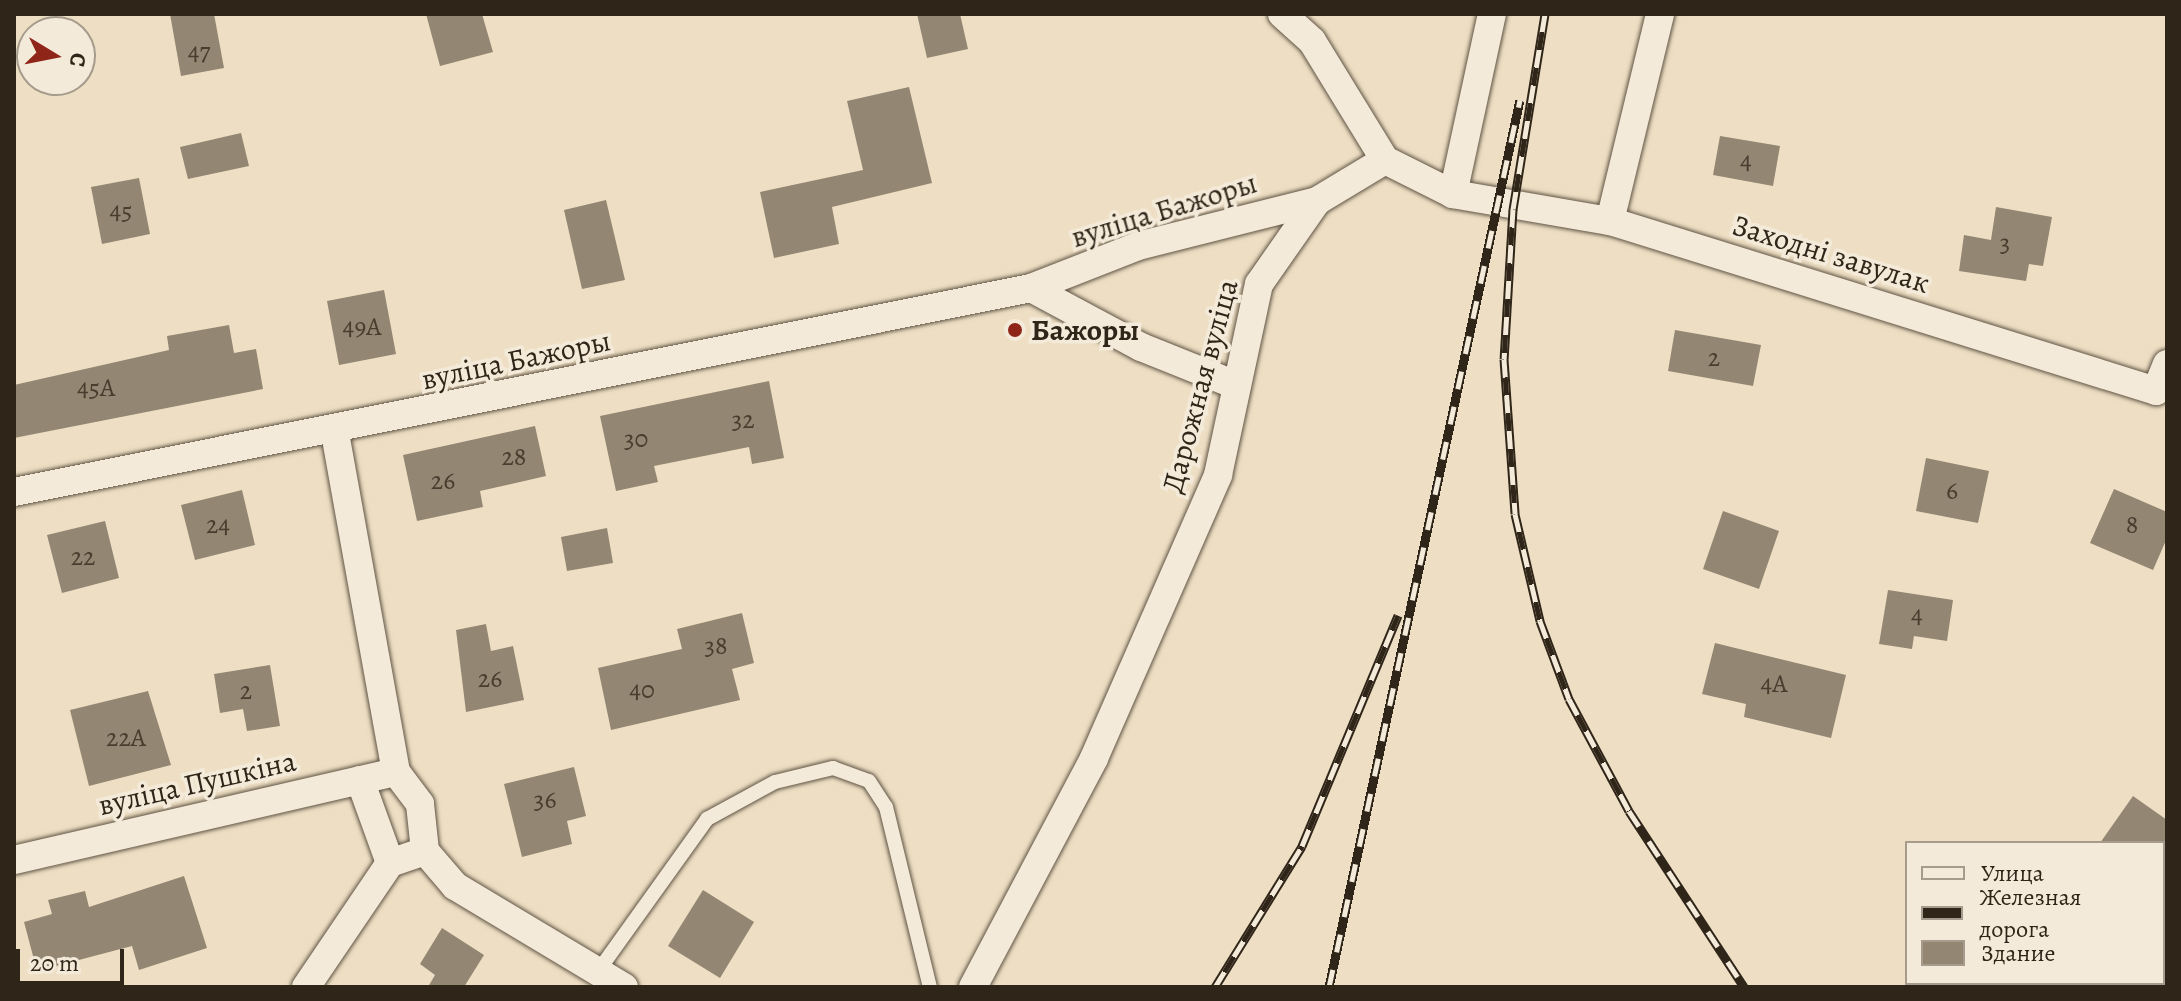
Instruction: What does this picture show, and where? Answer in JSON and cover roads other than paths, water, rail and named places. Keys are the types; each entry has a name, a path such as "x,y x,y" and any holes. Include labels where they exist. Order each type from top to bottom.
{"street":[{"path":"1282,14 1312,41 1385,160 1453,194 1492,14"},
{"path":"1610,221 1660,14"},
{"name":"Дарожная вуліца","path":"973,987 1101,744 1218,475 1259,284 1317,201 1385,160"},
{"name":"Заходні завулак","path":"1453,194 1610,221 2156,391 2167,364"},
{"name":"вуліца Бажоры","path":"14,492 335,433 1031,288 1138,246 1317,201"},
{"path":"1031,288 1141,347 1236,385"},
{"path":"335,433 396,772 420,804 425,851 455,886 624,987"},
{"name":"вуліца Пушкіна","path":"14,860 396,772"},
{"path":"360,780 390,863"},
{"path":"306,987 390,863 425,851"}],"lane":[{"path":"599,970 707,819 775,782 833,768 869,781 886,807 930,987"}],"railway":[{"path":"1545,14 1513,209 1504,359 1515,514 1540,621 1569,699 1629,811 1744,987"},
{"path":"1329,987 1520,100"},
{"path":"1215,987 1302,846 1398,615"}],"place":[{"name":"Бажоры","path":"1015,330"}]}
